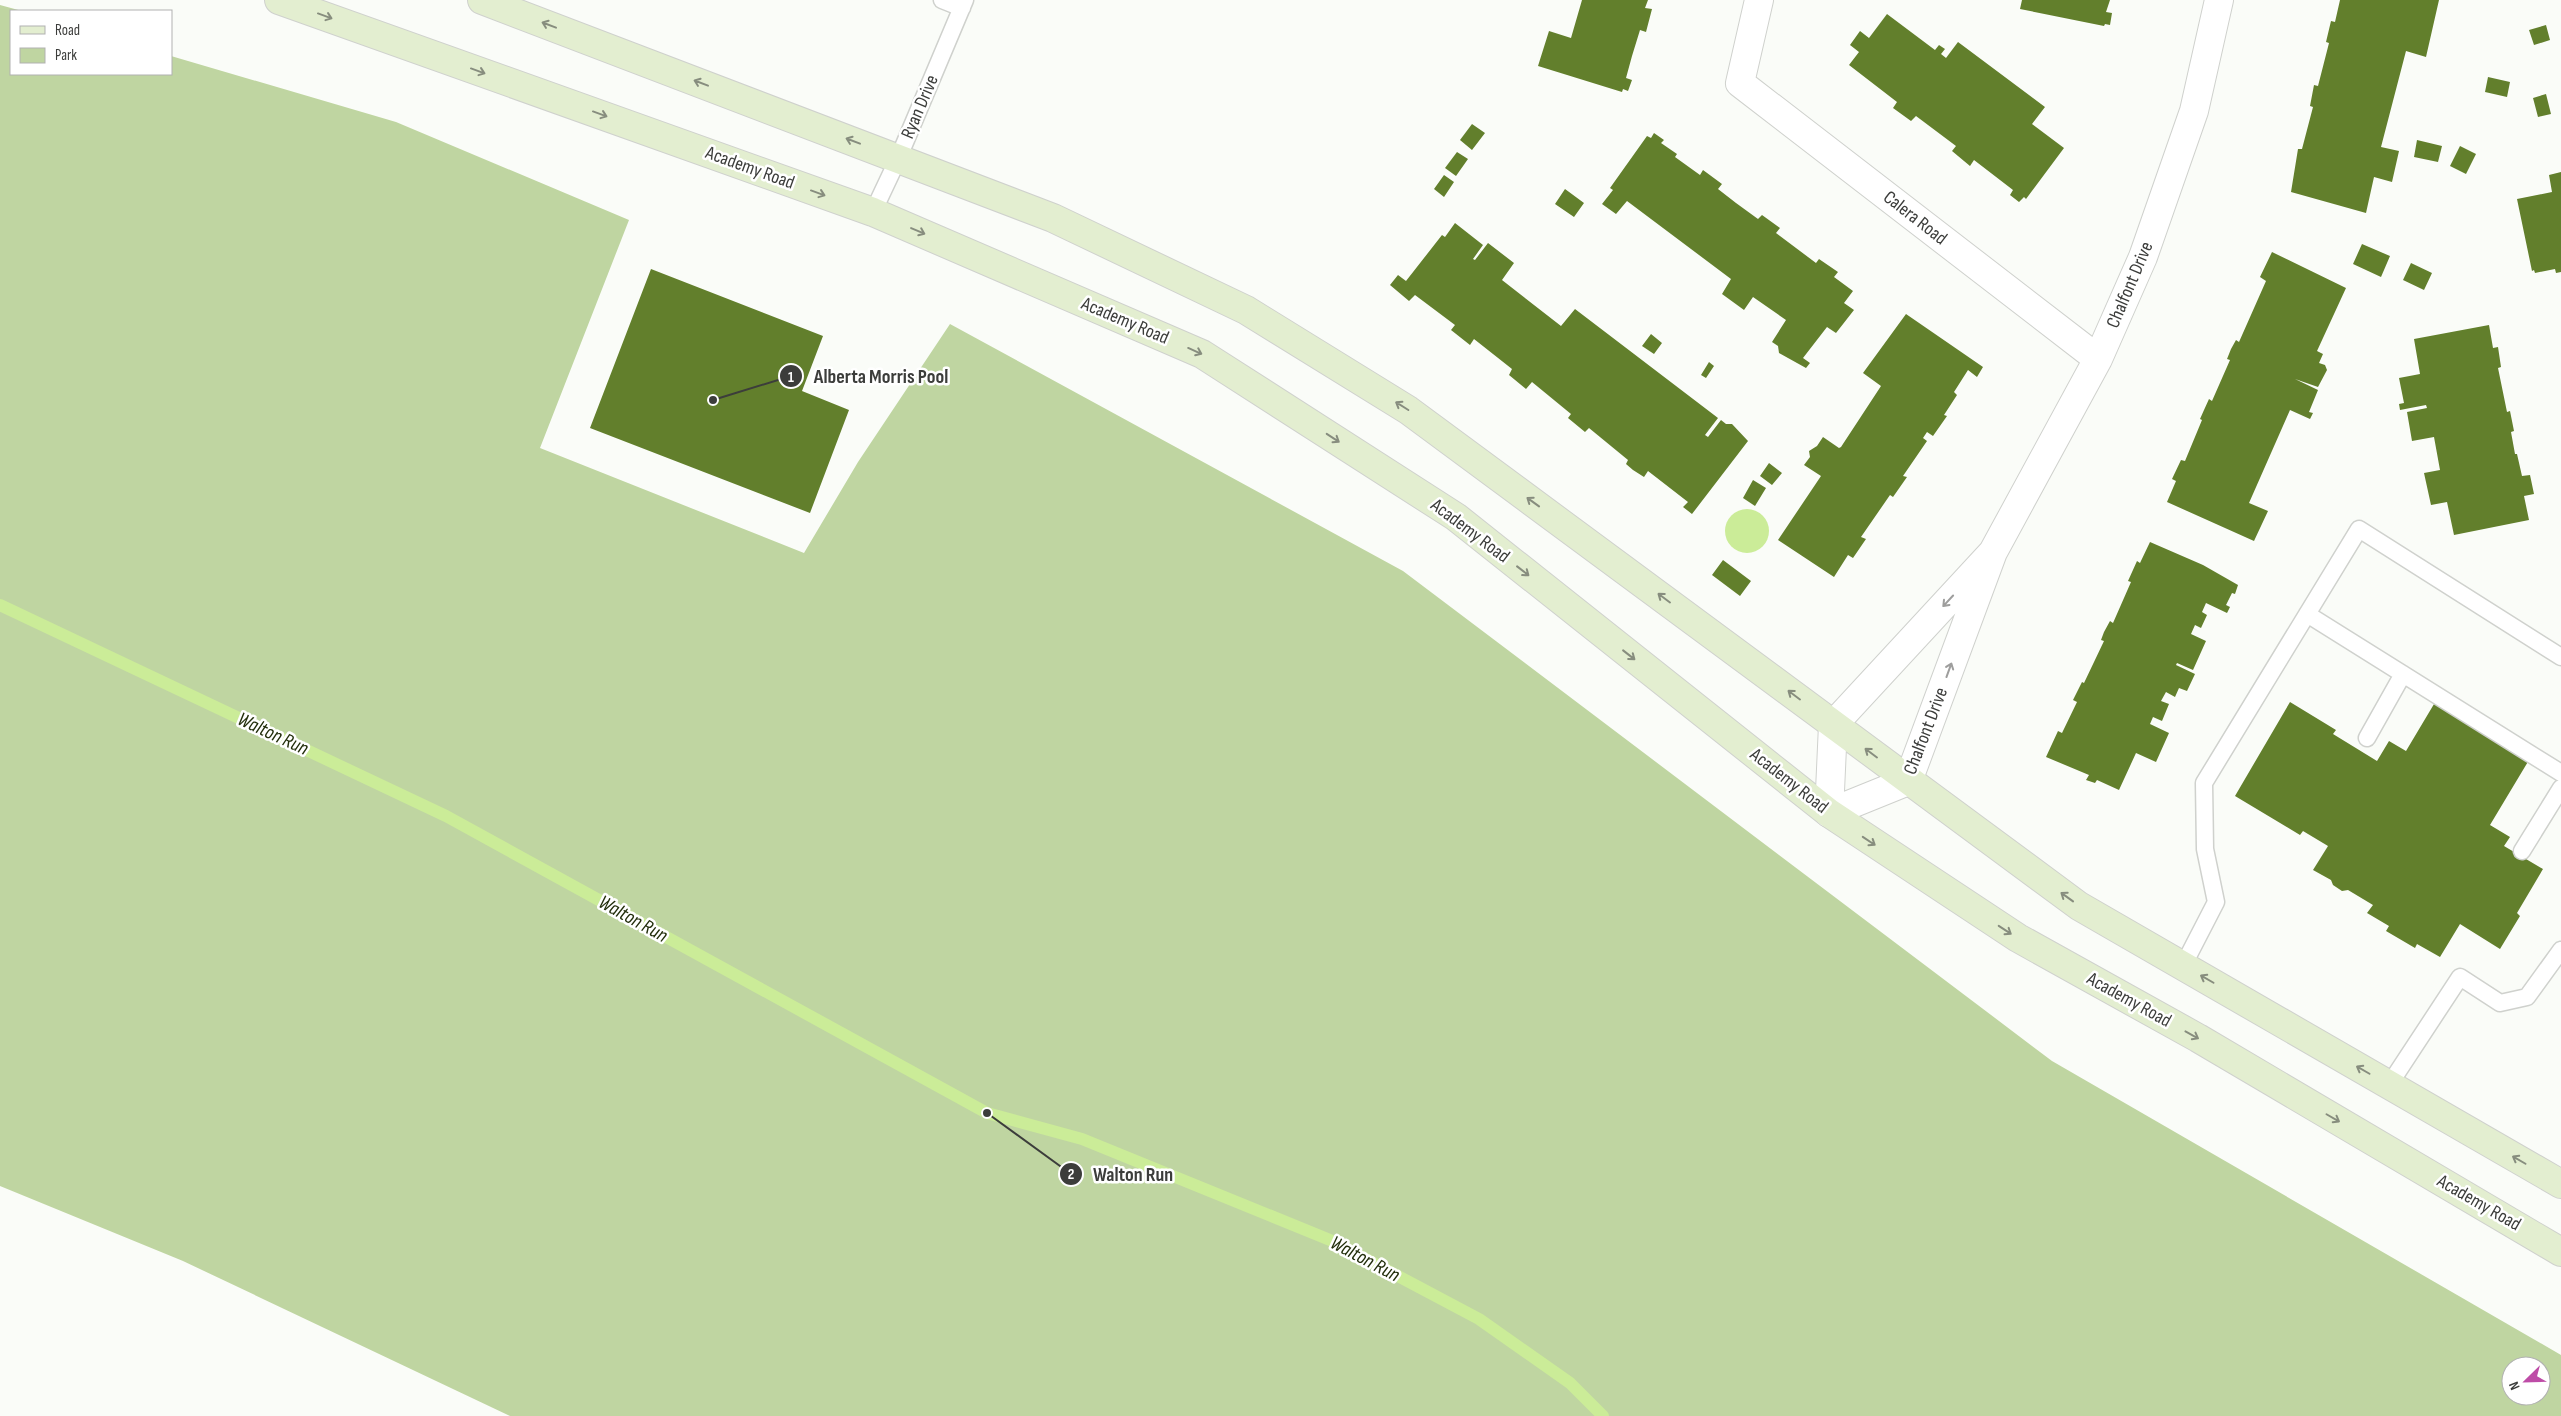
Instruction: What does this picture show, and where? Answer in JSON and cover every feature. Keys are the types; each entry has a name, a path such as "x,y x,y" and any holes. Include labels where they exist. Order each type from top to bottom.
{"main road":[{"name":"Academy Road","path":"279,0 873,212 1202,354 1456,518 1829,813 2018,938 2198,1038 2561,1252"},
{"path":"482,0 1053,218 1246,310 1408,410 2079,906 2561,1184"}],"street":[{"name":"Calera Road","path":"1760,0 1740,83 2098,359"},
{"name":"Chalfont Drive","path":"1829,813 1908,781 1992,552 2098,359 2143,257 2194,111 2219,0"},
{"name":"Chalfont Drive","path":"1833,725 1992,552"},
{"path":"1829,813 1833,725"}],"lane":[{"path":"942,0 963,4"},
{"name":"Ryan Drive","path":"873,212 898,159 963,4"},
{"path":"2183,966 2216,902 2205,848 2204,783 2359,529 2561,658"},
{"path":"2307,614 2561,773"},
{"path":"2367,738 2403,674"},
{"path":"2522,851 2561,788"},
{"path":"2389,1085 2460,977 2500,1003 2527,997 2561,950"}],"green space":[{"path":"0,5 18,10 10,10 10,75 172,75 172,56 396,122 629,220 540,448 804,553 858,462 950,324 1403,571 2052,1061 2561,1355 2561,1416 510,1416 183,1261 0,1186"}],"shaded area":[{"path":"1743,509 1751,509 1763,515 1769,531 1763,547 1751,553 1743,553 1731,547 1725,535 1725,527 1731,515"}],"building":[{"path":"1582,0 1648,0 1645,8 1652,9 1646,32 1640,30 1632,56 1626,78 1632,80 1628,91 1623,89 1622,92 1538,66 1549,31 1571,38"},
{"path":"2022,0 2110,0 2106,12 2112,13 2110,25 2105,24 2104,26 2020,9"},
{"path":"2340,0 2439,0 2426,57 2406,51 2381,147 2399,151 2392,182 2374,177 2366,213 2291,192 2298,149 2302,149 2313,107 2310,106 2314,85 2318,86 2329,43 2326,42 2331,21 2335,22"},
{"path":"1887,14 1935,50 1939,45 1945,49 1941,54 1946,58 1958,42 2045,107 2032,124 2064,148 2026,199 2024,197 2019,202 2010,195 2013,190 1974,160 1970,166 1952,151 1956,146 1916,116 1911,121 1893,108 1897,102 1849,65 1859,52 1850,45 1860,31 1869,38"},
{"path":"2546,25 2550,40 2534,45 2529,30"},
{"path":"2488,77 2510,82 2507,97 2485,92"},
{"path":"2546,94 2551,114 2538,117 2533,98"},
{"path":"1472,124 1485,133 1472,150 1460,140"},
{"path":"1654,133 1664,140 1661,143 1677,154 1675,157 1700,175 1703,170 1722,184 1718,189 1758,219 1762,215 1780,228 1776,233 1816,263 1819,259 1838,272 1834,277 1853,291 1844,303 1854,310 1836,333 1827,327 1803,358 1810,363 1806,368 1779,353 1778,346 1772,342 1786,320 1753,297 1744,310 1722,294 1731,279 1627,201 1616,214 1602,204 1613,190 1610,188 1647,136 1651,138"},
{"path":"2417,140 2442,146 2438,162 2414,157"},
{"path":"2460,146 2476,154 2466,174 2450,166"},
{"path":"1457,152 1468,159 1456,176 1445,168"},
{"path":"2561,172 2561,272 2556,273 2555,269 2535,273 2534,270 2532,271 2517,199 2552,192 2549,175"},
{"path":"1444,175 1454,182 1444,197 1434,189"},
{"path":"1565,189 1584,203 1574,217 1555,204"},
{"path":"1455,223 1483,245 1473,259 1475,260 1488,243 1514,263 1502,280 1561,326 1575,309 1718,418 1705,435 1708,437 1721,420 1726,424 1732,424 1748,441 1692,514 1683,507 1688,502 1648,471 1644,477 1633,470 1626,464 1628,460 1589,428 1585,432 1568,418 1571,414 1532,382 1526,389 1509,375 1512,369 1474,339 1470,345 1451,330 1455,325 1415,295 1409,301 1390,285 1398,275 1406,281 1442,235 1445,237"},
{"path":"2362,244 2390,256 2381,277 2353,264"},
{"path":"2272,252 2346,288 2317,351 2323,354 2319,363 2325,365 2327,370 2318,387 2295,379 2318,390 2309,412 2313,413 2310,419 2290,410 2249,503 2268,511 2254,541 2167,502 2176,481 2172,479 2181,460 2185,461 2202,420 2200,419 2204,410 2209,399 2212,401 2230,360 2227,359 2231,349 2236,340 2239,342 2266,281 2260,277"},
{"path":"2411,263 2432,273 2424,290 2403,280"},
{"path":"651,269 823,336 802,391 849,410 810,513 590,428"},
{"path":"1906,314 1983,367 1977,377 1968,370 1954,392 1957,395 1944,415 1947,416 1933,436 1927,432 1923,438 1927,441 1903,476 1907,477 1893,497 1890,495 1861,537 1866,539 1853,558 1848,555 1834,577 1778,540 1821,476 1804,465 1810,457 1809,451 1817,446 1823,437 1839,448 1841,447 1881,386 1863,373"},
{"path":"2489,325 2493,348 2498,347 2501,367 2498,368 2507,412 2510,411 2514,431 2511,432 2515,454 2517,454 2522,476 2530,475 2534,494 2524,496 2529,520 2454,535 2447,502 2431,505 2424,473 2440,470 2434,437 2412,441 2407,412 2427,408 2426,405 2400,410 2399,404 2404,403 2399,378 2420,374 2414,339"},
{"path":"1651,334 1662,343 1654,354 1642,346"},
{"path":"1709,362 1714,366 1706,378 1701,375"},
{"path":"1769,463 1782,473 1772,485 1760,476"},
{"path":"1753,480 1766,488 1755,506 1743,498"},
{"path":"2150,542 2203,565 2238,585 2235,594 2232,593 2226,605 2230,607 2227,613 2206,603 2202,612 2207,615 2201,628 2195,625 2191,634 2206,641 2193,670 2177,663 2176,665 2195,674 2187,691 2179,688 2175,697 2166,692 2161,701 2169,704 2162,721 2153,717 2150,724 2169,733 2156,762 2136,753 2119,790 2097,780 2095,783 2086,780 2089,775 2046,757 2058,731 2062,733 2077,702 2073,700 2082,682 2084,683 2104,641 2101,640 2104,632 2110,621 2113,623 2131,582 2128,581 2137,561 2140,563"},
{"path":"1723,560 1751,581 1740,596 1712,575"},
{"path":"2437,699 2532,755 2490,825 2510,837 2504,846 2543,869 2517,913 2520,916 2500,949 2460,924 2440,957 2417,944 2415,948 2386,931 2389,926 2367,913 2373,905 2348,890 2342,891 2333,885 2331,880 2313,870 2328,846 2303,831 2300,835 2235,796 2290,702 2336,730 2333,734 2377,761 2389,741 2406,751"}],"waterway":[{"name":"Walton Run","path":"0,605 446,816 987,1113 1082,1139 1330,1240 1479,1319 1570,1383 1603,1416"}],"place":[{"name":"Alberta Morris Pool","path":"713,400"},
{"name":"Walton Run","path":"987,1113"}]}
